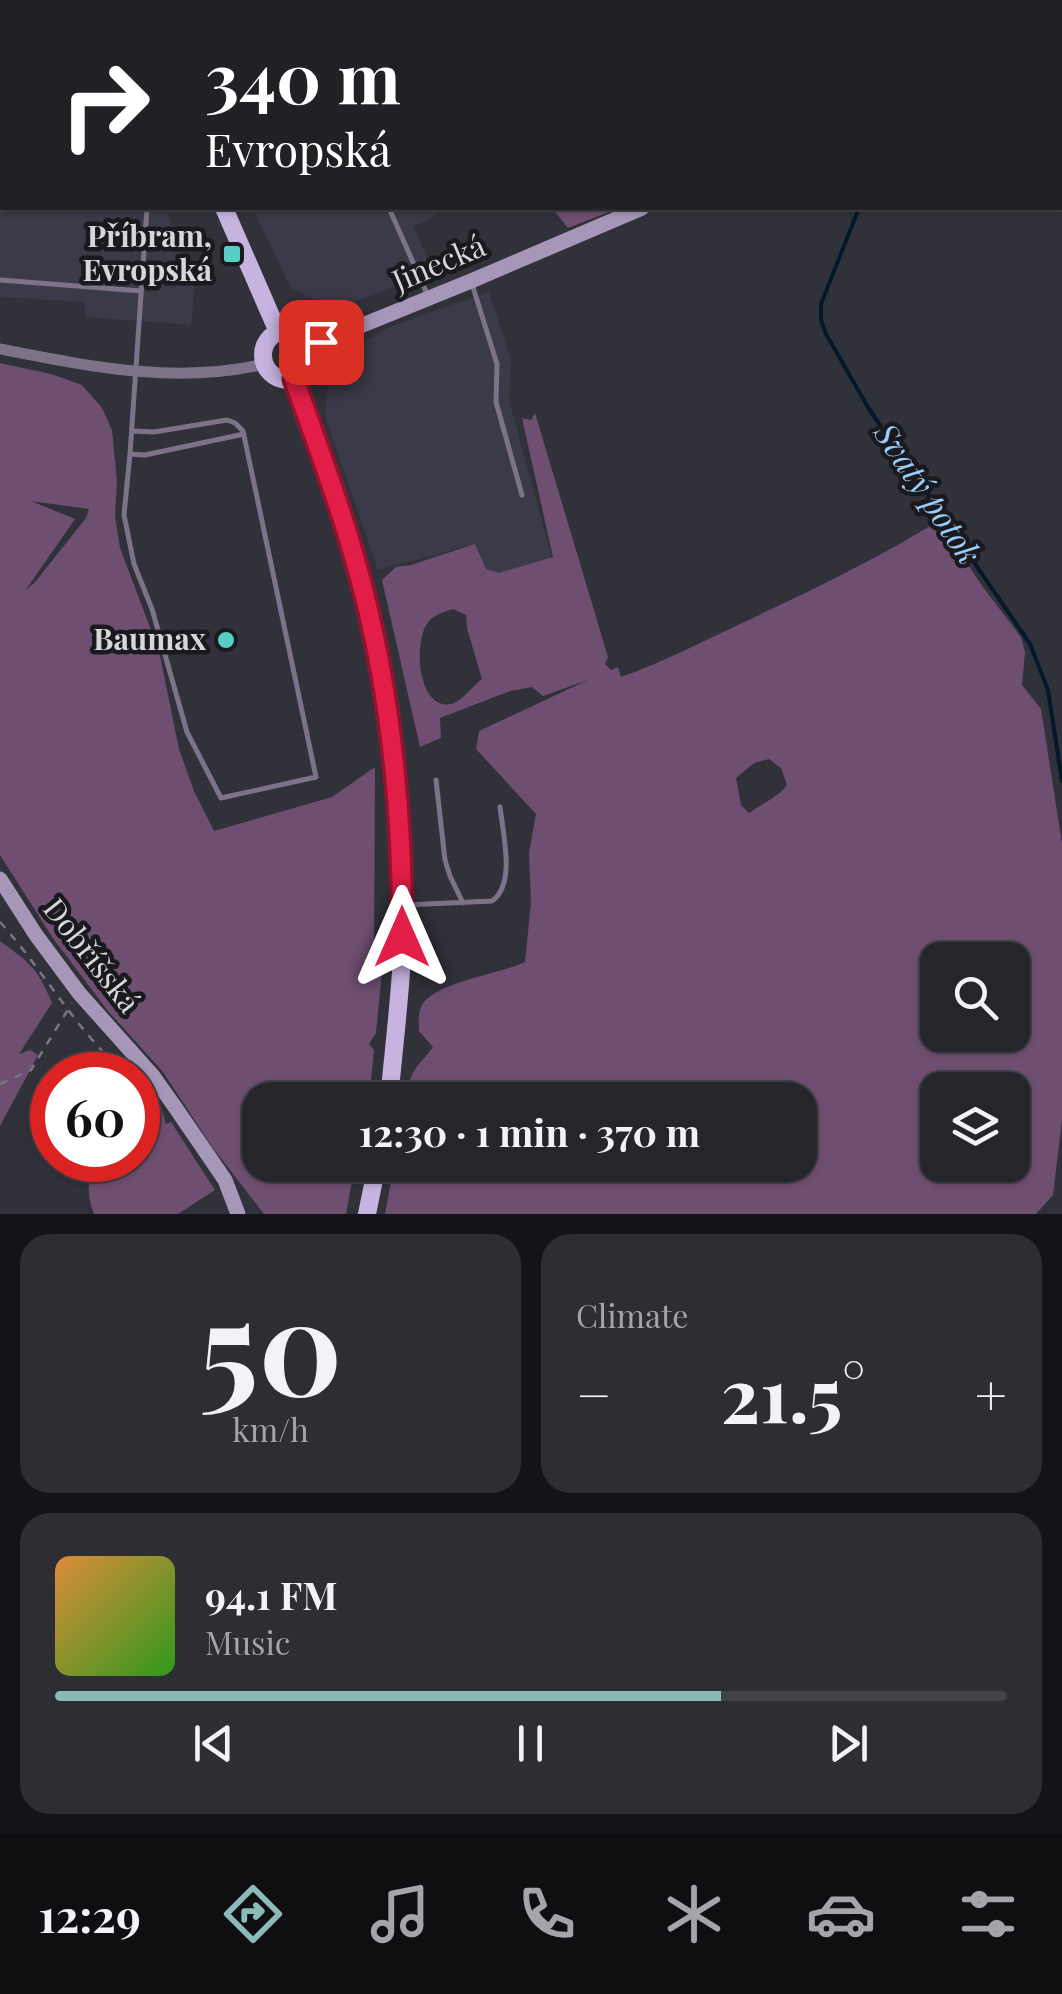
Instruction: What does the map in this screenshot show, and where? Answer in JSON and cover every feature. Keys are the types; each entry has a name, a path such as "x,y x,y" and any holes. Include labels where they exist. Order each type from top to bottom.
{"main road":[{"path":"225,210 278,332"},
{"path":"295,331 311,346 311,364 294,379 277,377 265,364 264,348 278,332 295,331"},
{"path":"294,379 345,525 374,633 394,757 402,905 401,968 391,1082"},
{"path":"367,1214 374,1182"}],"street":[{"name":"Jinecká","path":"311,346 637,210"},
{"path":"0,349 136,372 196,374 265,364"},
{"name":"Dobříšská","path":"0,879 79,994 153,1076 225,1180 238,1214"}],"lane":[{"path":"132,431 154,432 227,420 238,425 244,434 316,777 221,798 186,732 152,609 134,564 124,514 147,210"},
{"path":"390,210 429,299"},
{"path":"0,280 141,291"},
{"path":"471,281 496,364 496,402 522,495"},
{"path":"130,454 144,455 244,434"},
{"path":"436,780 445,860 462,902"},
{"path":"402,905 492,901 498,896 504,888 506,865 500,807"}],"path":[{"path":"0,922 105,1052"},
{"path":"0,1084 31,1070 68,1008"}],"shaded area":[{"path":"0,210 166,210 195,283 191,325 85,317 84,302 0,297"},
{"path":"254,210 445,210 414,227 433,273 336,308 291,289"},
{"path":"554,210 614,210 568,228"},
{"path":"489,292 511,360 509,400 552,558 499,573 486,570 475,544 378,570 325,417 330,367 351,348 394,325"},
{"path":"0,363 82,385 102,408 112,430 120,548 159,651 179,749 214,831 332,797 375,767 374,951 383,962 376,1033 369,1044 374,1050 371,1082 242,1082 242,1182 352,1182 346,1214 264,1214 213,1148 160,1069 160,1052 145,1052 52,937 0,855","holes":["31,501 89,509 36,581 25,591 75,519"]},
{"path":"535,413 608,657 605,664 611,670 618,667 621,677 816,588 935,523 949,535 1021,637 1025,652 1022,685 1041,709 1062,843 1062,1120 1053,1195 1036,1214 385,1214 391,1182 817,1182 817,1082 410,1082 433,1047 419,1031 420,1009 428,998 452,985 525,962 531,902 529,853 536,814 476,749 479,731 588,680 543,696 532,687 510,691 440,718 441,738 420,747 382,580 396,567 475,544 486,569 499,573 553,557 522,418 531,420","holes":["453,609 466,615 482,679 455,703 439,703 424,684 421,640 433,617","769,759 781,768 787,785 749,813 741,805 736,778 754,763"]},
{"path":"0,941 32,967 52,1003 19,1054 30,1050 33,1052 30,1052 30,1070 0,1126"},
{"path":"160,1106 166,1124 171,1122 215,1190 178,1214 94,1214 90,1182 160,1182"}],"waterway":[{"name":"Svatý potok","path":"858,210 821,304 821,320 869,409 1030,644 1048,690 1062,781"}],"place":[{"name":"Příbram, Evropská","path":"232,254"},
{"name":"Baumax","path":"226,640"}],"route":[{"path":"321,342 311,346 311,364 294,379 345,525 374,633 394,757 402,937"}]}
